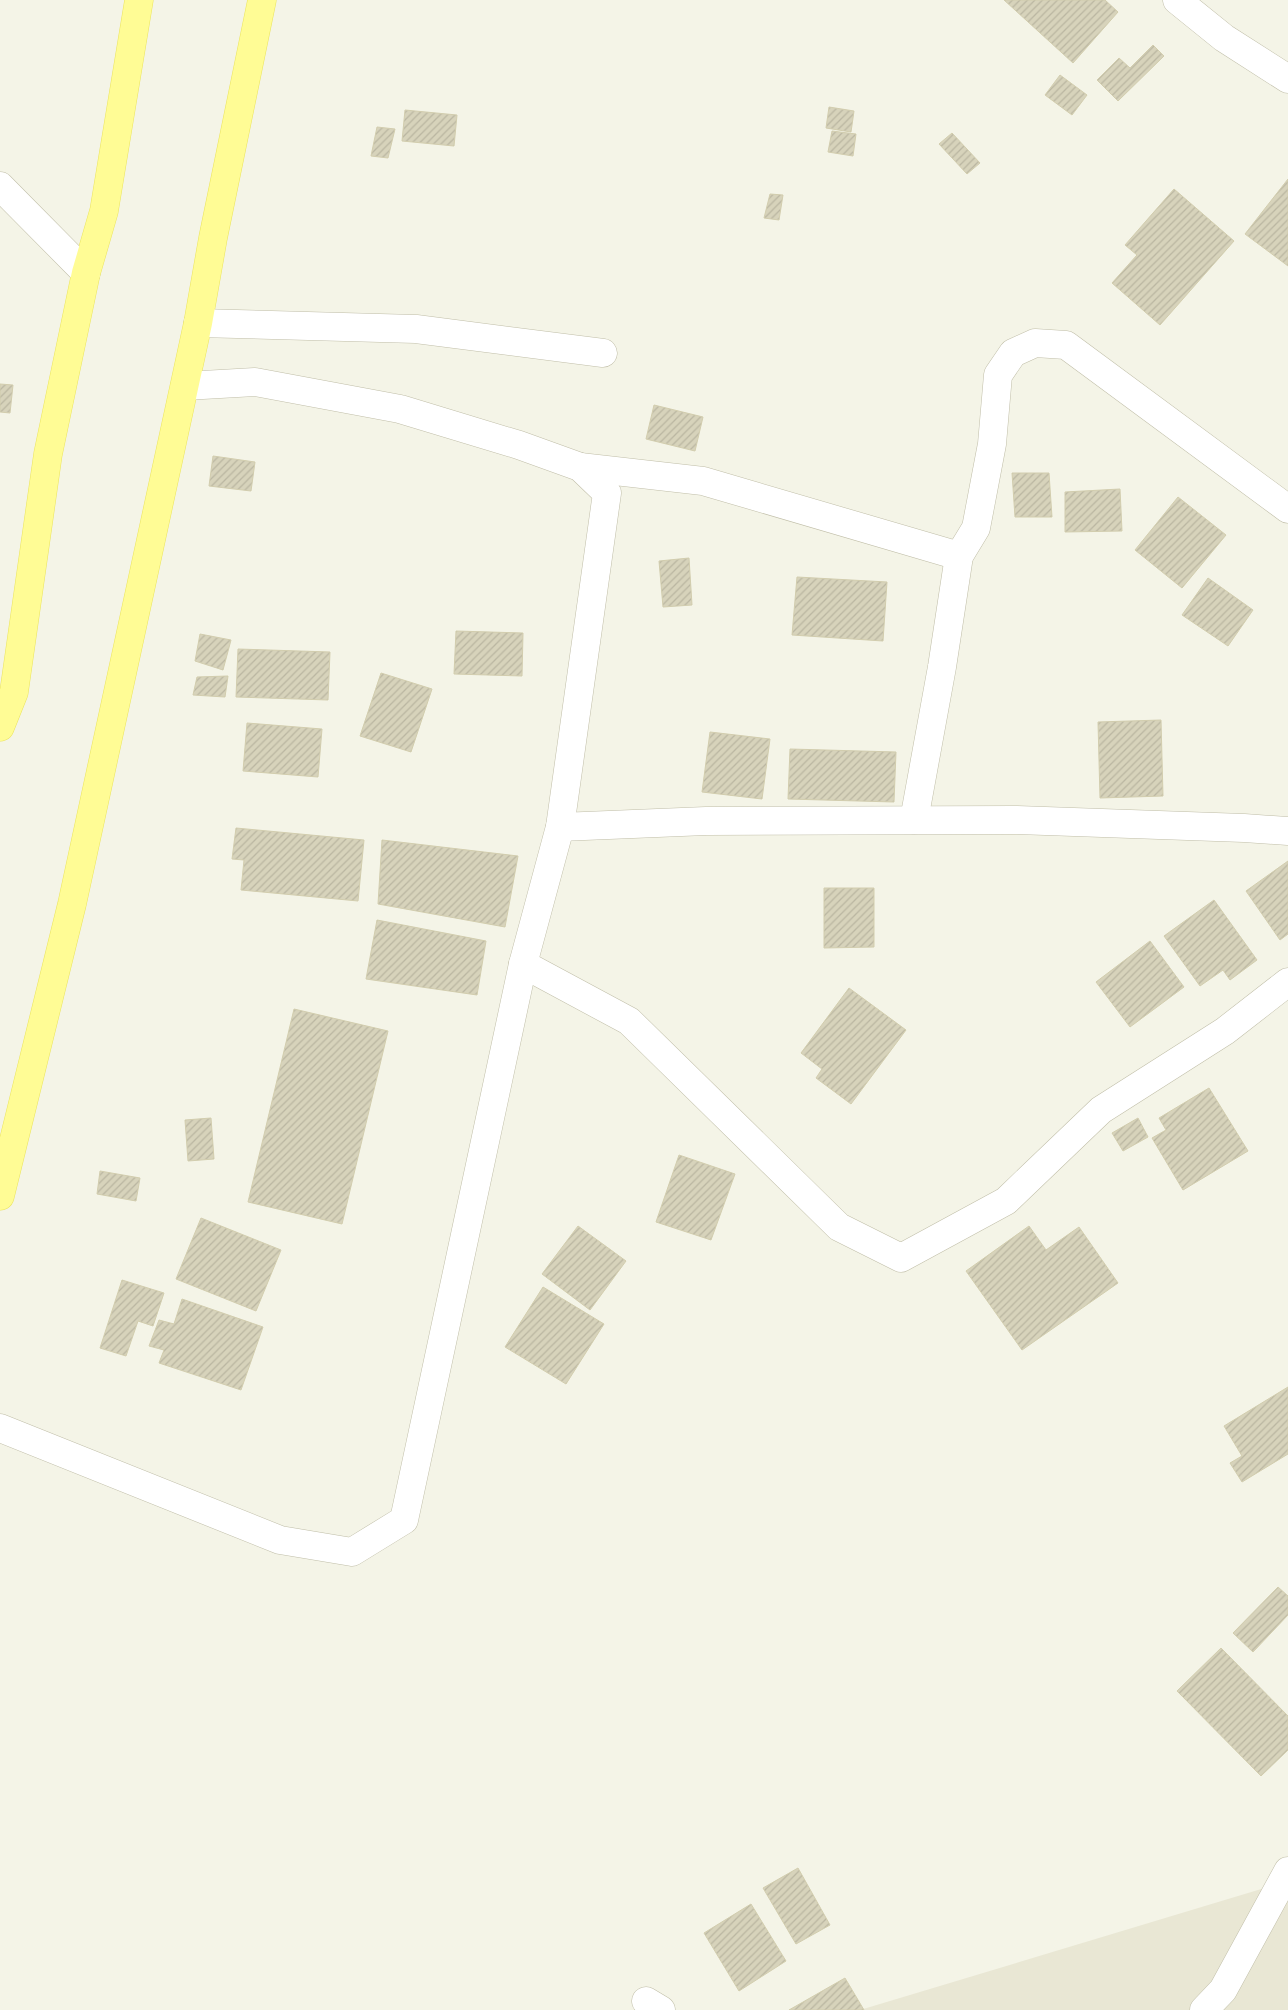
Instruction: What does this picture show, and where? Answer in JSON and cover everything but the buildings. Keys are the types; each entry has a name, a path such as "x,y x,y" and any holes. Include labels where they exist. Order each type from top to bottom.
{"main road":[{"path":"0,727 48,454 86,273 104,211 139,0"},
{"path":"0,1196 72,904 198,323 213,238 262,0"}],"street":[{"path":"1177,0 1224,38 1288,79"},
{"path":"0,186 86,273"},
{"path":"198,323 416,329 602,353"},
{"path":"914,820 942,667 959,556 976,528 992,444 998,375 1013,353 1035,343 1066,345 1288,508"},
{"path":"184,386 255,382 400,409 519,445 580,467 703,481 959,556"},
{"path":"0,1428 280,1540 352,1552 404,1520 523,964 560,827 607,493 580,467"},
{"path":"560,827 706,821 1017,820 1244,828 1288,832"},
{"path":"523,964 629,1022 839,1227 901,1258 1006,1201 1101,1110 1225,1030 1288,982"},
{"path":"1204,2010 1223,1990 1288,1871"}],"shaded area":[{"path":"1288,1881 1288,2010 860,2010"}]}
